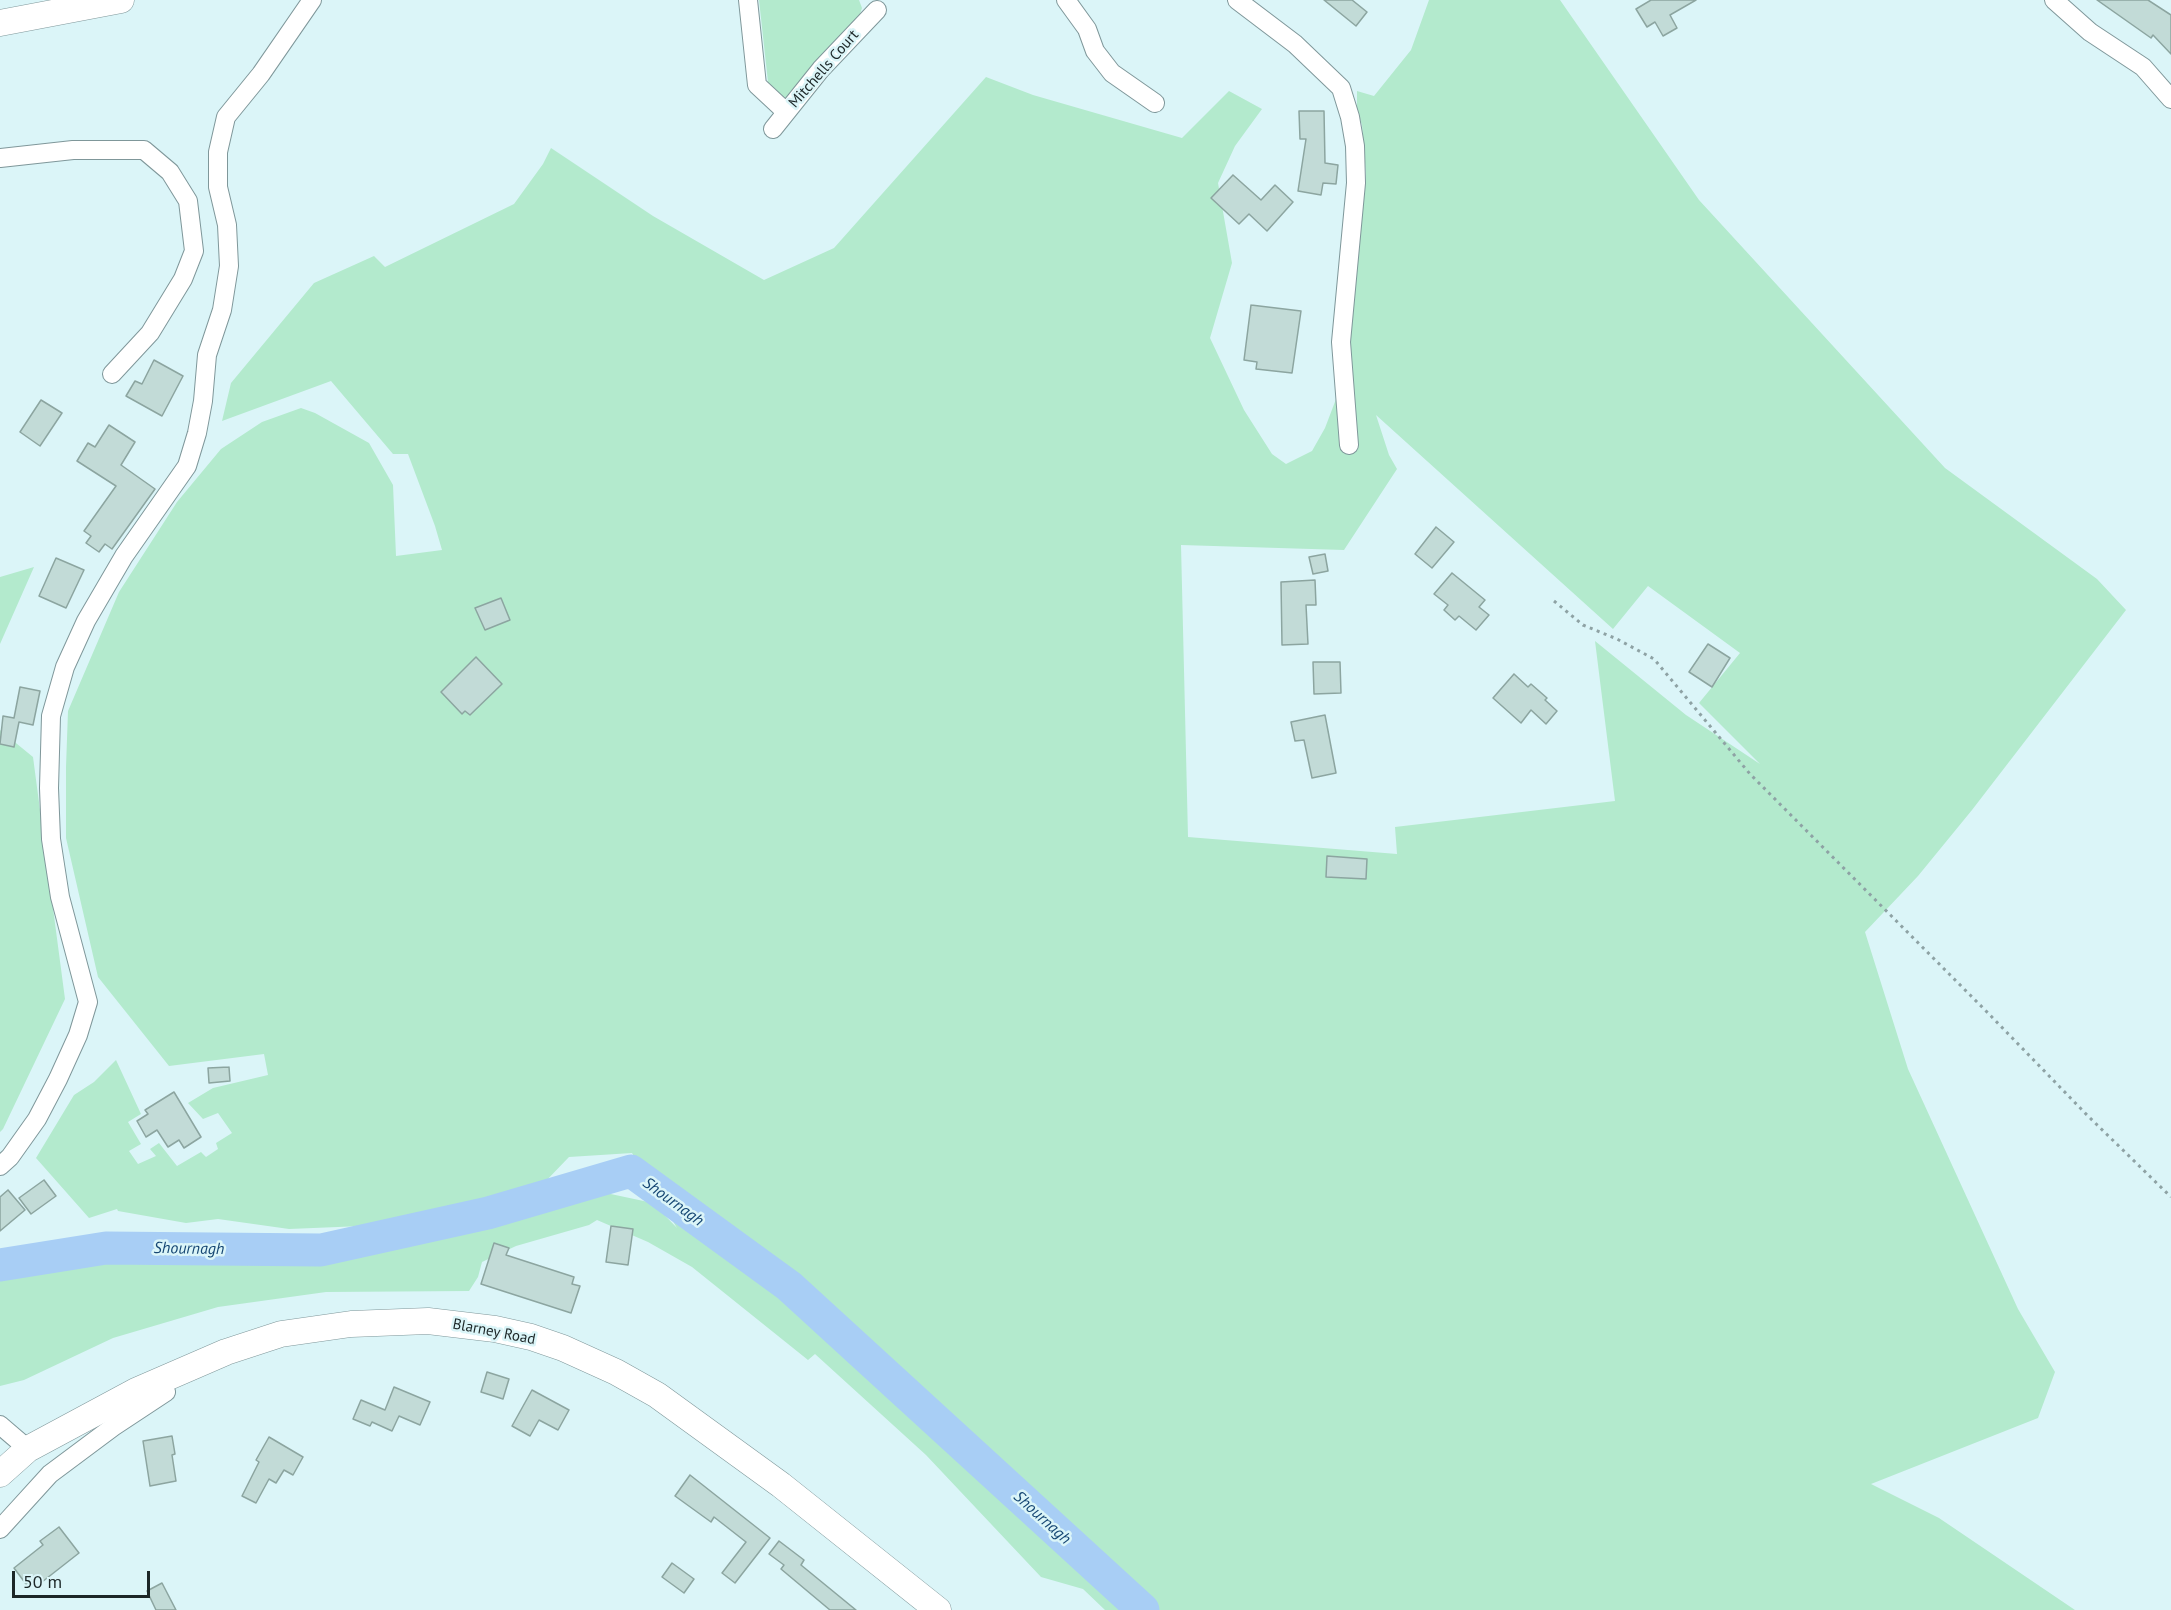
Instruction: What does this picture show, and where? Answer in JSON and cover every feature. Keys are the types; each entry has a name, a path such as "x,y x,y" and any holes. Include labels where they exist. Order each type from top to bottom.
{"main road":[{"path":"0,23 121,0"},
{"name":"Blarney Road","path":"0,1474 28,1449 136,1391 226,1352 281,1334 351,1324 428,1321 495,1329 531,1337 563,1348 616,1372 657,1395 786,1489 939,1610"}],"street":[{"path":"0,1166 10,1157 37,1119 78,1035 88,1002 60,897 51,839 49,788 51,716 65,667 86,621 124,556 187,466 201,411 207,355 222,310 229,266 227,225 218,187 218,152 226,117 261,74 312,0"},
{"path":"748,0 757,85 786,112"},
{"path":"1066,0 1087,29 1095,51 1112,73 1155,103"},
{"path":"1237,0 1295,44 1341,88 1350,117 1355,146 1356,183 1341,342 1349,445"},
{"path":"2054,0 2090,32 2143,66 2171,99"},
{"name":"Mitchells Court","path":"773,129 821,69 880,3"},
{"path":"0,158 73,150 144,150 170,172 188,201 194,251 183,279 150,333 112,374"},
{"path":"188,201 218,187"},
{"path":"0,1529 50,1474 113,1427 166,1392 160,1381"},
{"path":"0,1425 28,1449"}],"path":[{"path":"1554,601 1583,625 1617,639 1654,659 1750,774 2171,1197"}],"green space":[{"path":"759,0 859,0 862,8 856,26 787,99 777,97 769,91"},
{"path":"1429,0 1560,0 1699,200 1945,468 2097,579 2126,610 1972,810 1918,876 1865,932 1908,1069 2018,1309 2055,1372 2038,1418 1871,1484 1939,1518 2075,1610 1154,1610 1128,1603 1134,1610 1105,1610 1083,1589 1041,1577 926,1455 815,1354 808,1360 692,1267 648,1242 597,1220 589,1225 516,1246 482,1262 478,1277 469,1291 326,1292 218,1307 113,1338 24,1380 0,1386 0,1275 91,1257 327,1256 420,1239 527,1210 606,1193 653,1203 677,1228 632,1153 569,1157 543,1184 462,1206 362,1226 289,1229 218,1219 186,1223 117,1209 89,1218 36,1158 74,1095 94,1082 116,1060 141,1114 128,1122 141,1144 129,1151 138,1164 156,1156 150,1149 159,1143 177,1166 201,1152 206,1157 218,1149 216,1143 232,1133 218,1113 203,1119 188,1103 213,1088 268,1075 264,1054 169,1066 98,977 66,838 68,711 119,592 177,502 221,449 262,422 301,408 315,413 369,443 393,485 396,556 442,550 408,454 393,454 331,381 222,421 231,383 314,283 374,256 385,267 514,204 543,164 551,148 653,216 764,280 834,248 986,77 1033,95 1182,138 1229,91 1262,109 1235,146 1218,183 1232,263 1210,338 1244,410 1272,454 1286,464 1312,451 1325,428 1349,365 1354,273 1366,175 1362,125 1357,110 1357,91 1374,96 1411,50","holes":["1376,415 1613,629 1648,586 1740,653 1699,703 1760,764 1686,715 1595,641 1615,801 1395,827 1397,854 1188,837 1181,545 1344,550 1397,469 1389,455"]},
{"path":"34,567 0,644 0,577"},
{"path":"0,730 33,757 65,999 0,1132"}],"building":[{"path":"1324,0 1352,0 1367,12 1356,26"},
{"path":"1651,0 1696,0 1670,15 1677,28 1663,36 1655,22 1647,27 1636,9"},
{"path":"2097,0 2148,0 2171,15 2171,54 2153,35 2151,38"},
{"path":"1299,111 1324,111 1325,163 1338,165 1336,184 1323,183 1321,195 1298,191 1306,139 1300,139"},
{"path":"1233,175 1261,200 1275,185 1293,202 1267,231 1249,214 1239,224 1211,198"},
{"path":"1251,305 1301,311 1292,373 1256,369 1257,362 1244,360"},
{"path":"154,360 183,376 162,416 126,396 135,381 142,384"},
{"path":"41,400 62,413 40,446 20,432"},
{"path":"109,425 135,442 121,465 155,489 112,549 105,544 99,552 86,543 91,536 84,531 116,486 77,461 88,443 95,447"},
{"path":"1436,527 1454,542 1432,568 1415,554"},
{"path":"1325,554 1328,571 1313,574 1309,557"},
{"path":"56,558 84,570 66,608 39,596"},
{"path":"1452,573 1485,600 1479,607 1489,615 1476,630 1459,616 1455,620 1444,610 1448,605 1434,594"},
{"path":"1315,580 1316,605 1306,605 1308,644 1282,645 1281,582"},
{"path":"501,598 510,620 485,630 475,608"},
{"path":"1708,644 1730,658 1712,687 1689,672"},
{"path":"476,657 502,684 470,715 465,711 462,714 441,692"},
{"path":"1313,662 1340,662 1341,693 1314,694"},
{"path":"1514,674 1528,687 1531,684 1547,698 1545,700 1557,711 1546,724 1531,710 1521,723 1493,698"},
{"path":"20,687 40,691 33,725 19,722 14,747 0,744 3,716 14,718"},
{"path":"1325,715 1336,773 1312,778 1304,740 1295,741 1291,722"},
{"path":"1327,856 1367,859 1366,879 1326,877"},
{"path":"229,1067 230,1081 209,1083 208,1068"},
{"path":"174,1092 201,1137 184,1148 179,1140 168,1147 157,1130 146,1137 137,1121 148,1114 145,1110"},
{"path":"44,1180 56,1196 31,1214 19,1198"},
{"path":"8,1190 25,1210 0,1231 0,1197"},
{"path":"611,1226 633,1229 628,1265 606,1262"},
{"path":"494,1243 509,1248 506,1255 574,1277 572,1284 580,1286 571,1313 481,1284"},
{"path":"487,1372 509,1379 503,1399 481,1392"},
{"path":"394,1387 430,1402 420,1425 399,1416 392,1431 372,1422 370,1426 353,1419 361,1400 385,1410"},
{"path":"532,1390 569,1410 558,1430 539,1420 530,1436 512,1426"},
{"path":"172,1436 176,1481 150,1486 143,1441"},
{"path":"269,1437 303,1457 293,1475 284,1470 276,1483 269,1479 256,1503 242,1496 259,1462 256,1460"},
{"path":"690,1475 770,1538 735,1583 722,1573 746,1542 714,1517 711,1522 675,1496"},
{"path":"59,1527 79,1553 42,1582 37,1576 26,1584 14,1568 43,1545 40,1541"},
{"path":"779,1541 804,1560 801,1565 856,1610 830,1610 781,1569 784,1565 769,1554"},
{"path":"672,1563 694,1579 684,1593 662,1577"},
{"path":"162,1583 176,1610 156,1610 147,1591"}],"waterway":[{"name":"Shournagh","path":"0,1265 106,1248 321,1250 488,1213 631,1171 789,1286 1143,1610"}]}
